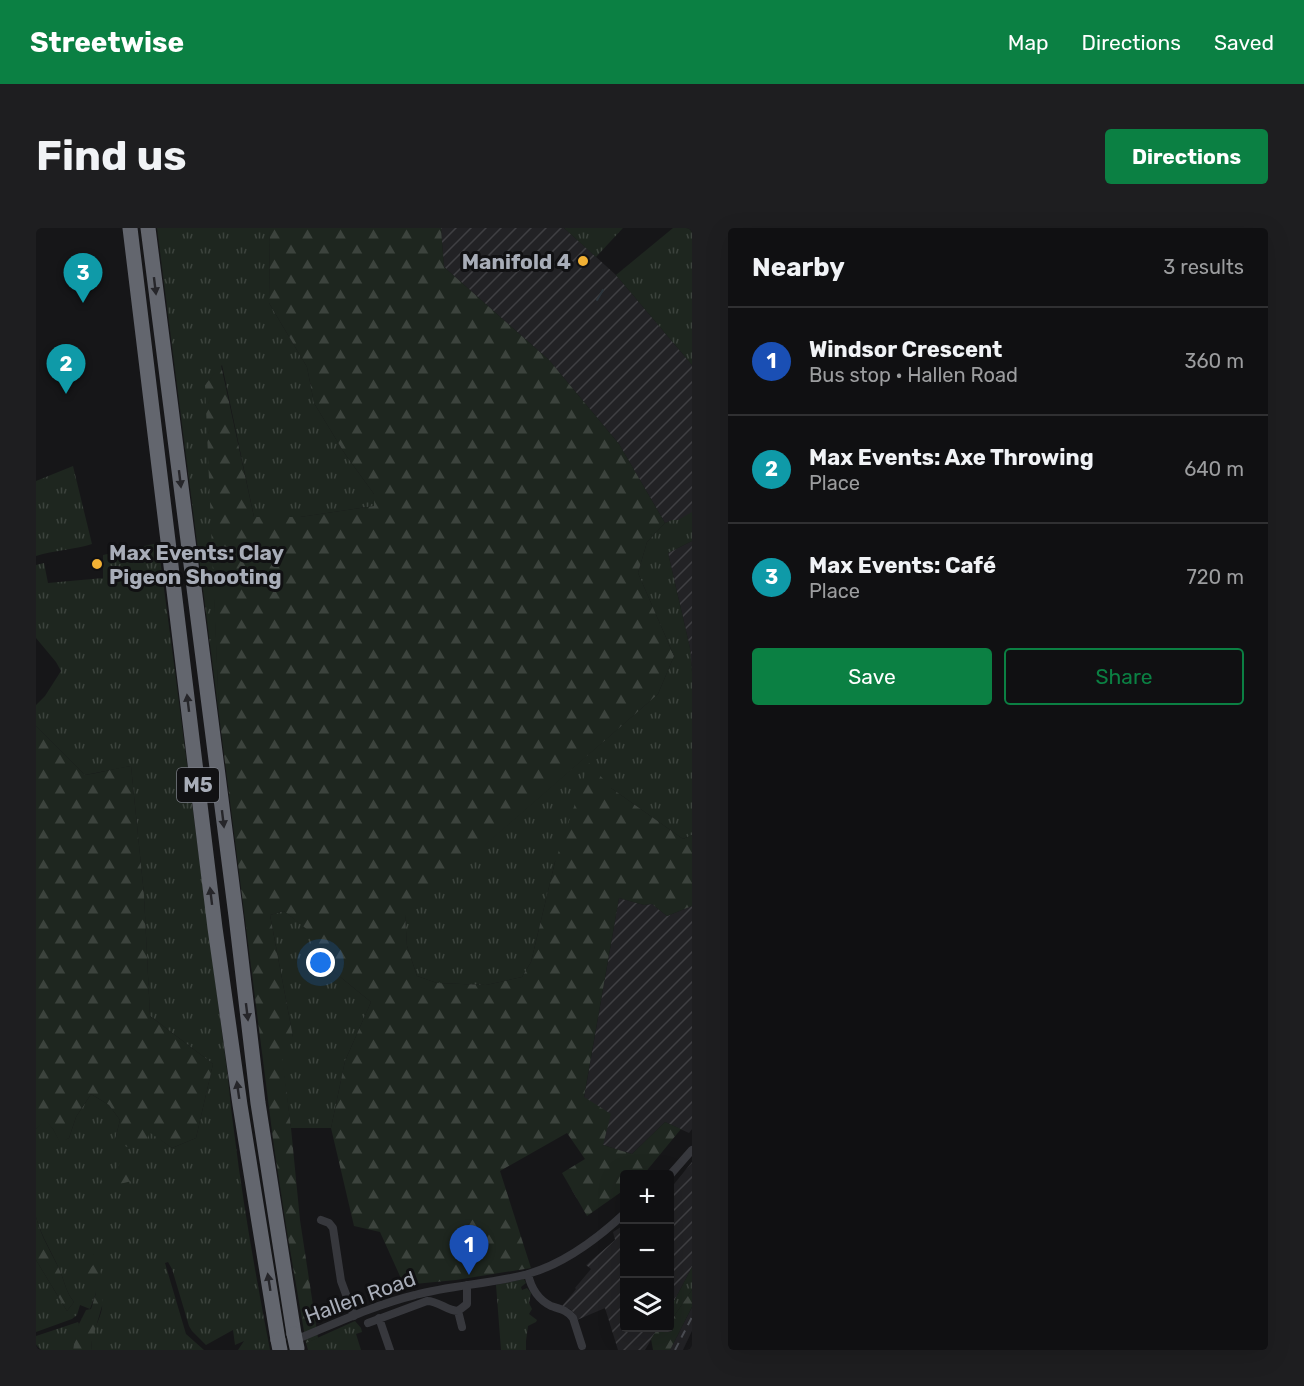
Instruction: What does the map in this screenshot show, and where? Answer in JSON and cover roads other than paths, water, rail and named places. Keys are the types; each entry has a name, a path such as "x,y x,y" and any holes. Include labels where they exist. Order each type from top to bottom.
{"highway":[{"name":"M5","path":"130,228 215,928 276,1347"},
{"name":"M5","path":"148,228 258,1103 296,1344"}],"street":[{"path":"674,1170 692,1150"},
{"name":"Hallen Road","path":"276,1347 400,1299 528,1274 563,1258 588,1243 620,1217"},
{"path":"321,1220 329,1223 333,1228 341,1281 354,1316"},
{"path":"528,1274 532,1290 537,1295 550,1305 571,1314 582,1346"},
{"path":"368,1323 427,1301 458,1311 467,1304 467,1285"},
{"path":"458,1311 463,1329"},
{"path":"379,1318 390,1350"}],"waterway":[{"path":"597,300 603,290"}],"railway":[{"path":"675,1350 692,1317"}],"place":[{"name":"Manifold 4","path":"583,261"},
{"name":"Max Events: Café","path":"83,303"},
{"name":"Max Events: Axe Throwing","path":"66,394"},
{"name":"Max Events: Clay Pigeon Shooting","path":"97,564"},
{"name":"Windsor Crescent","path":"469,1275"}]}
